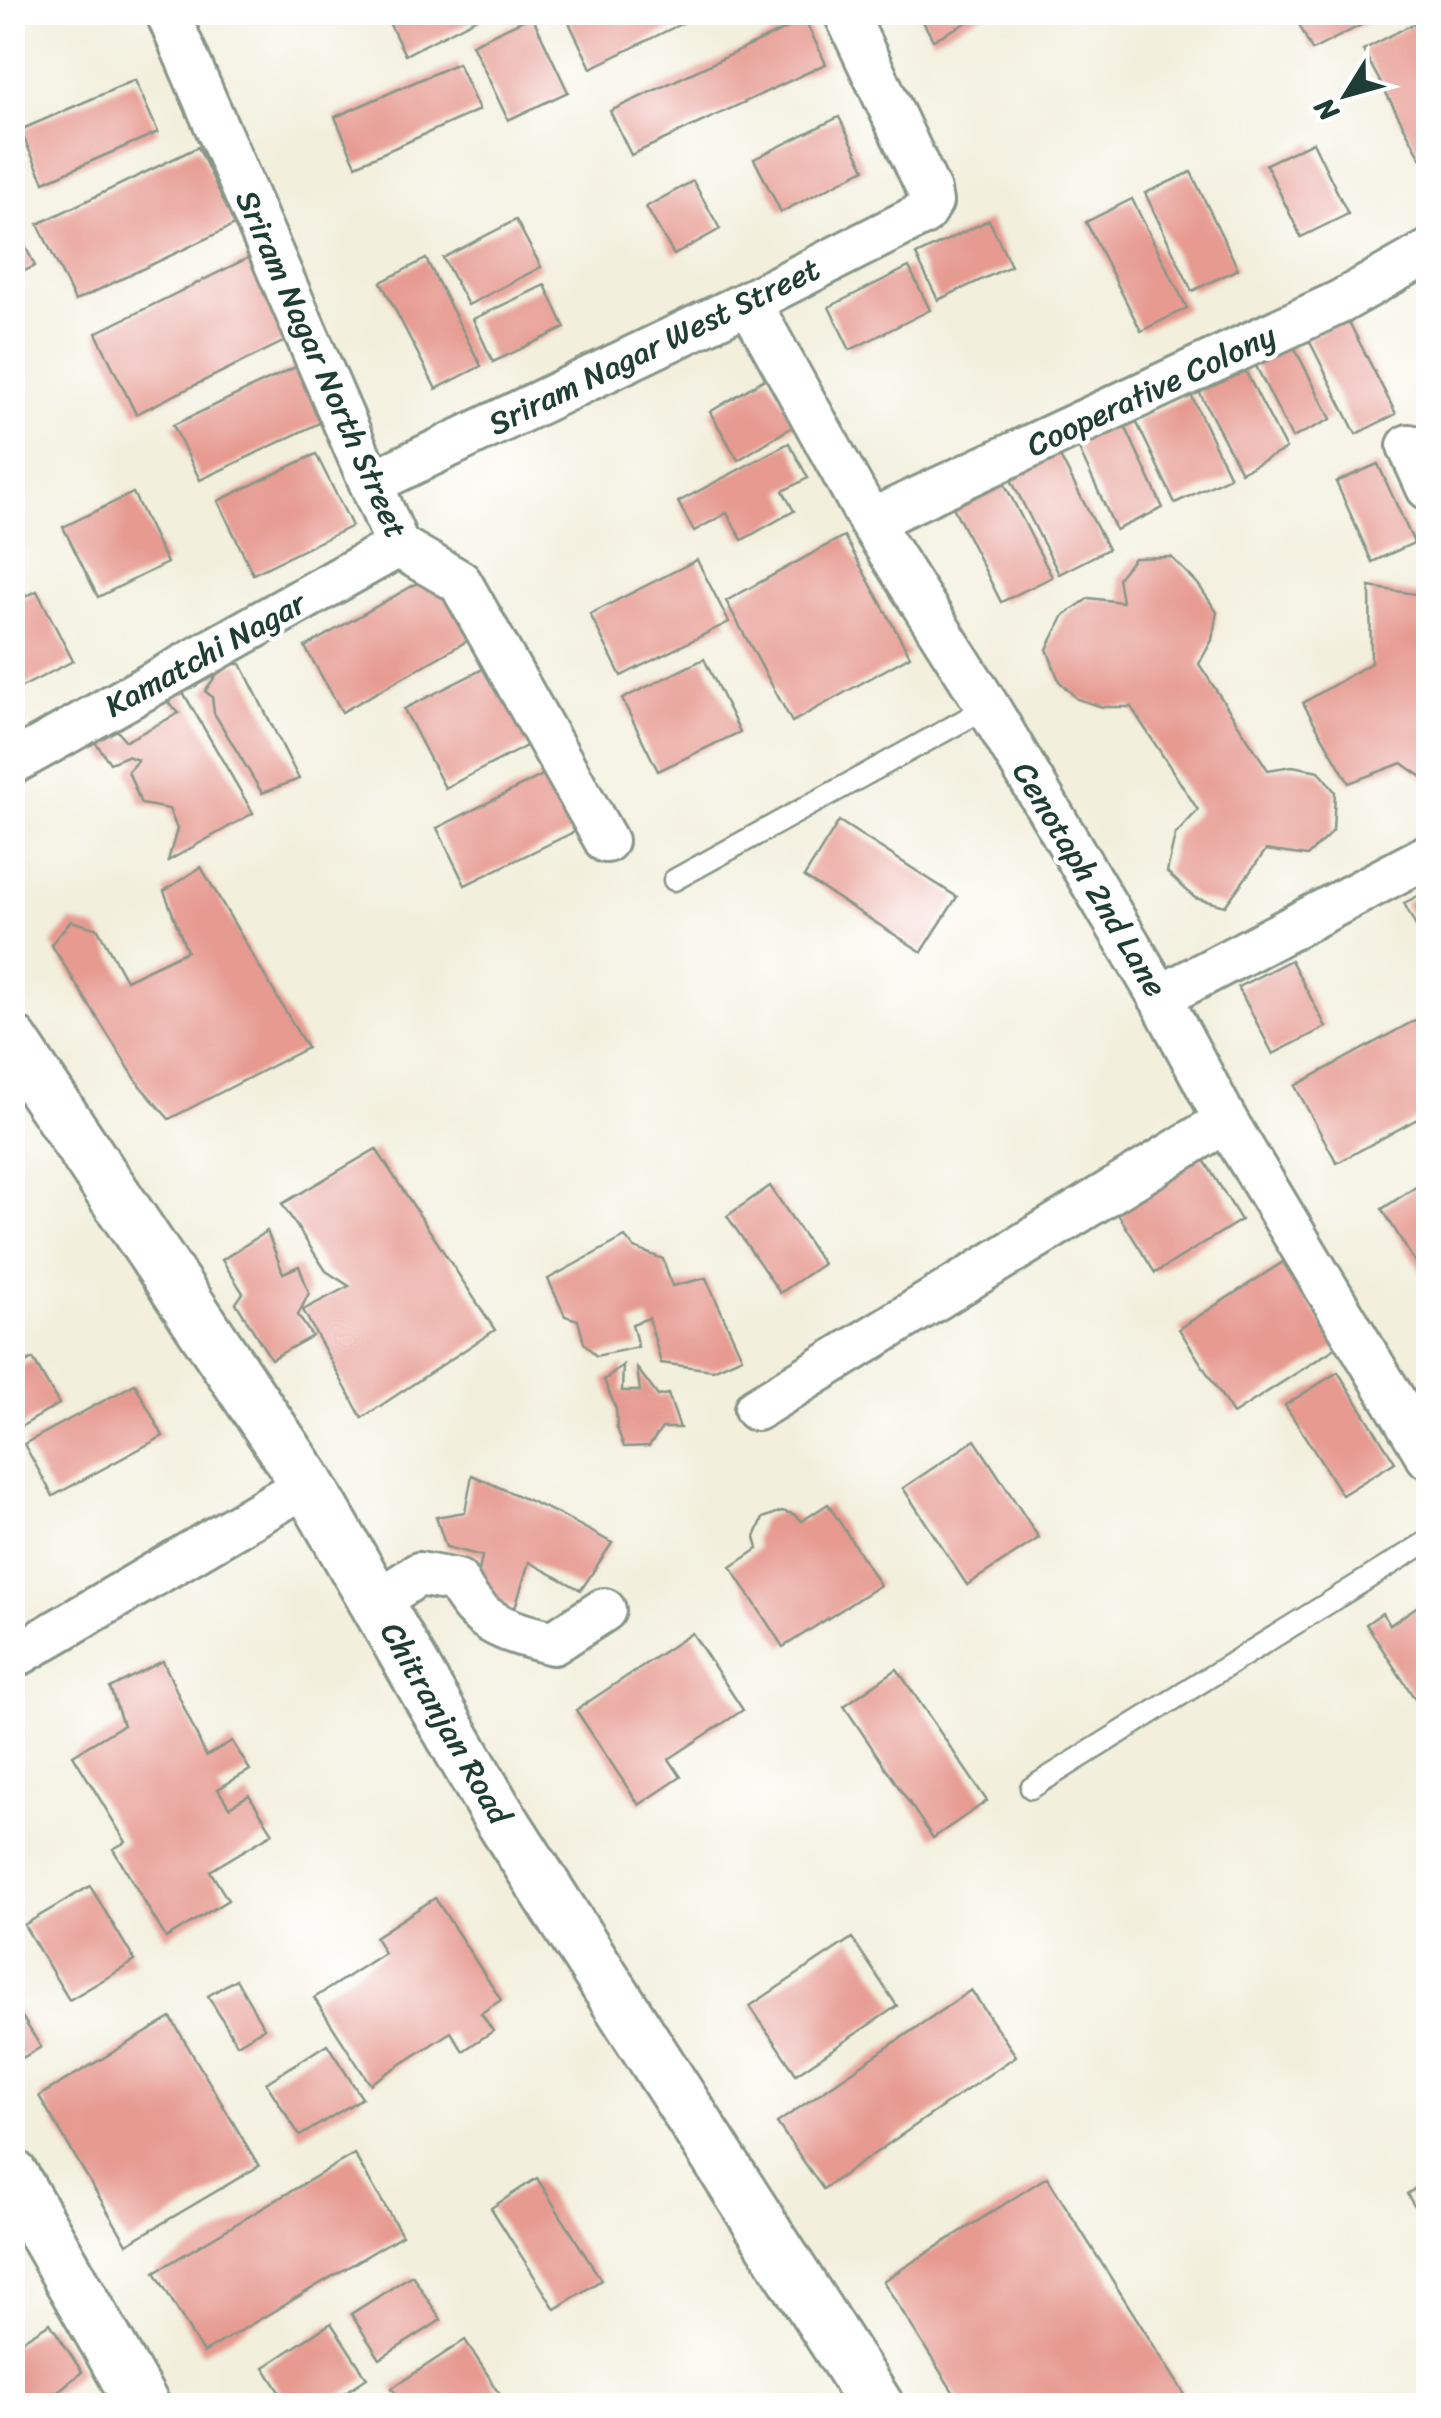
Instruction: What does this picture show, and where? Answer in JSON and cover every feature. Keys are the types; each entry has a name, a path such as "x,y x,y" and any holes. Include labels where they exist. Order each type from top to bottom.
{"street":[{"name":"Sriram Nagar North Street","path":"167,12 398,546 460,582 606,842"},
{"name":"Sriram Nagar West Street","path":"371,483 923,214 931,202 923,176 846,12"},
{"name":"Cooperative Colony","path":"870,521 1340,302 1428,252"},
{"name":"Cenotaph 2nd Lane","path":"749,302 870,521 988,707 1160,997 1226,1121 1428,1458"},
{"path":"1408,446 1428,488"},
{"name":"Kamatchi Nagar","path":"12,763 398,546"},
{"path":"1160,997 1428,856"},
{"name":"Chitranjan Road","path":"12,1042 308,1484 494,1808 878,2406"},
{"path":"756,1409 1226,1121"},
{"path":"12,1658 308,1484"},
{"path":"376,1602 419,1574 457,1581 469,1606 504,1630 554,1642 604,1610"},
{"path":"12,2176 144,2406"}],"lane":[{"path":"674,880 988,707"},
{"path":"1032,1788 1428,1541"}],"building":[{"path":"384,12 489,12 405,55"},
{"path":"564,12 705,12 591,68"},
{"path":"918,12 987,12 933,40"},
{"path":"1293,12 1387,12 1312,50"},
{"path":"532,16 568,92 508,120 472,44"},
{"path":"1428,16 1428,154 1421,158 1363,50"},
{"path":"805,20 826,64 631,155 610,111"},
{"path":"458,63 479,110 356,165 335,117"},
{"path":"135,80 158,132 44,182 20,130"},
{"path":"839,117 865,169 781,212 754,159"},
{"path":"1313,142 1348,214 1301,237 1266,164"},
{"path":"198,147 235,225 75,301 38,224"},
{"path":"1191,172 1238,269 1192,291 1145,193"},
{"path":"693,181 720,229 674,255 646,207"},
{"path":"1132,199 1187,308 1141,331 1086,222"},
{"path":"12,219 35,266 12,277"},
{"path":"516,220 541,267 468,305 443,258"},
{"path":"989,220 1011,266 938,300 916,255"},
{"path":"252,256 293,337 136,414 96,333"},
{"path":"426,259 481,366 436,389 381,282"},
{"path":"909,267 930,310 850,350 829,307"},
{"path":"545,285 565,328 493,362 473,319"},
{"path":"1347,318 1396,414 1356,434 1308,338"},
{"path":"1288,335 1331,419 1292,438 1250,354"},
{"path":"1238,357 1286,449 1241,472 1193,380"},
{"path":"306,362 332,417 200,480 173,425"},
{"path":"768,377 797,424 738,460 710,412"},
{"path":"1191,395 1230,477 1175,503 1136,421"},
{"path":"1119,413 1163,508 1116,530 1072,434"},
{"path":"789,443 808,478 783,491 794,511 742,540 727,513 694,531 678,502"},
{"path":"1053,443 1108,549 1059,574 1005,468"},
{"path":"316,454 352,526 253,574 218,501"},
{"path":"1378,464 1414,543 1372,562 1336,482"},
{"path":"996,467 1052,577 1001,602 946,493"},
{"path":"133,493 167,563 98,597 63,527"},
{"path":"844,536 910,656 792,722 726,601"},
{"path":"1171,557 1198,584 1217,612 1212,640 1199,664 1268,770 1292,766 1319,771 1335,792 1333,831 1307,856 1266,850 1225,906 1195,898 1167,872 1175,835 1198,810 1131,707 1103,707 1077,699 1059,681 1047,649 1064,615 1089,598 1122,602 1118,578 1134,558"},
{"path":"697,560 729,622 621,676 590,614"},
{"path":"437,572 474,637 342,712 305,647"},
{"path":"1370,587 1428,596 1428,781 1402,763 1349,783 1303,703 1371,663"},
{"path":"37,591 73,661 12,692 12,603"},
{"path":"704,659 740,732 658,771 622,699"},
{"path":"495,663 534,742 445,788 404,709"},
{"path":"224,664 241,664 299,779 262,793 214,713 212,697 205,691"},
{"path":"176,680 253,813 168,861 177,829 169,809 141,804 128,771 138,760 127,756 110,763 88,732 112,725 126,741 179,713 167,701 141,707"},
{"path":"553,770 582,828 465,885 437,828"},
{"path":"839,821 957,897 922,952 804,877"},
{"path":"201,867 307,1048 169,1119 140,1086 51,944 71,921 98,929 126,980 187,951 164,891"},
{"path":"1428,891 1428,950 1404,903"},
{"path":"1291,960 1326,1027 1273,1054 1238,987"},
{"path":"1423,1016 1428,1026 1428,1113 1337,1163 1295,1086"},
{"path":"376,1149 495,1330 362,1418 303,1310 349,1286 326,1271 282,1204"},
{"path":"1201,1155 1241,1220 1155,1273 1115,1209"},
{"path":"1428,1179 1428,1283 1382,1209"},
{"path":"770,1186 823,1264 780,1293 727,1216"},
{"path":"267,1231 283,1273 299,1266 309,1293 298,1315 312,1336 271,1359 236,1303 243,1293 222,1260"},
{"path":"625,1237 634,1248 663,1259 672,1286 706,1278 742,1357 713,1370 661,1363 649,1318 632,1324 638,1347 596,1356 584,1343 578,1320 565,1316 548,1279"},
{"path":"1283,1262 1337,1347 1233,1414 1179,1329"},
{"path":"33,1359 59,1404 12,1432 12,1371"},
{"path":"623,1365 622,1391 640,1391 637,1368 658,1396 668,1394 680,1428 662,1428 649,1446 624,1447 617,1428 616,1409 604,1380"},
{"path":"1338,1372 1395,1462 1342,1495 1285,1405"},
{"path":"135,1384 163,1436 53,1496 24,1444"},
{"path":"975,1440 1039,1538 967,1585 903,1488"},
{"path":"472,1475 612,1543 581,1590 529,1562 515,1608 474,1597 482,1556 446,1547 436,1517 465,1512"},
{"path":"828,1504 880,1585 783,1647 731,1567 758,1549 755,1537 763,1518 782,1511 802,1521"},
{"path":"1428,1599 1428,1690 1415,1699 1366,1624 1382,1613 1390,1625"},
{"path":"692,1633 743,1710 669,1759 681,1777 639,1805 576,1710"},
{"path":"163,1661 206,1756 232,1741 250,1770 218,1789 229,1807 249,1795 273,1833 210,1871 228,1900 166,1938 113,1849 126,1842 73,1755 123,1725 110,1688"},
{"path":"897,1669 987,1801 933,1838 844,1706"},
{"path":"90,1886 135,1961 69,2000 24,1925"},
{"path":"435,1898 501,2000 481,2013 493,2031 463,2051 451,2032 370,2084 314,1998 384,1953 375,1937"},
{"path":"852,1938 897,2006 796,2074 750,2006"},
{"path":"236,1979 264,2028 237,2044 208,1996"},
{"path":"971,1990 1016,2056 823,2189 777,2123"},
{"path":"12,2001 41,2047 12,2064"},
{"path":"171,2018 259,2166 127,2244 39,2096"},
{"path":"327,2044 362,2098 300,2136 266,2083"},
{"path":"354,2154 402,2235 203,2353 155,2272"},
{"path":"1047,2177 1192,2406 962,2406 883,2281"},
{"path":"537,2178 601,2280 555,2309 491,2208"},
{"path":"1428,2180 1428,2229 1407,2194"},
{"path":"412,2275 441,2320 380,2359 351,2314"},
{"path":"50,2323 82,2372 39,2406 12,2406 12,2347"},
{"path":"331,2323 367,2378 325,2406 289,2406 264,2367"},
{"path":"465,2340 508,2406 404,2406 392,2388"}]}
